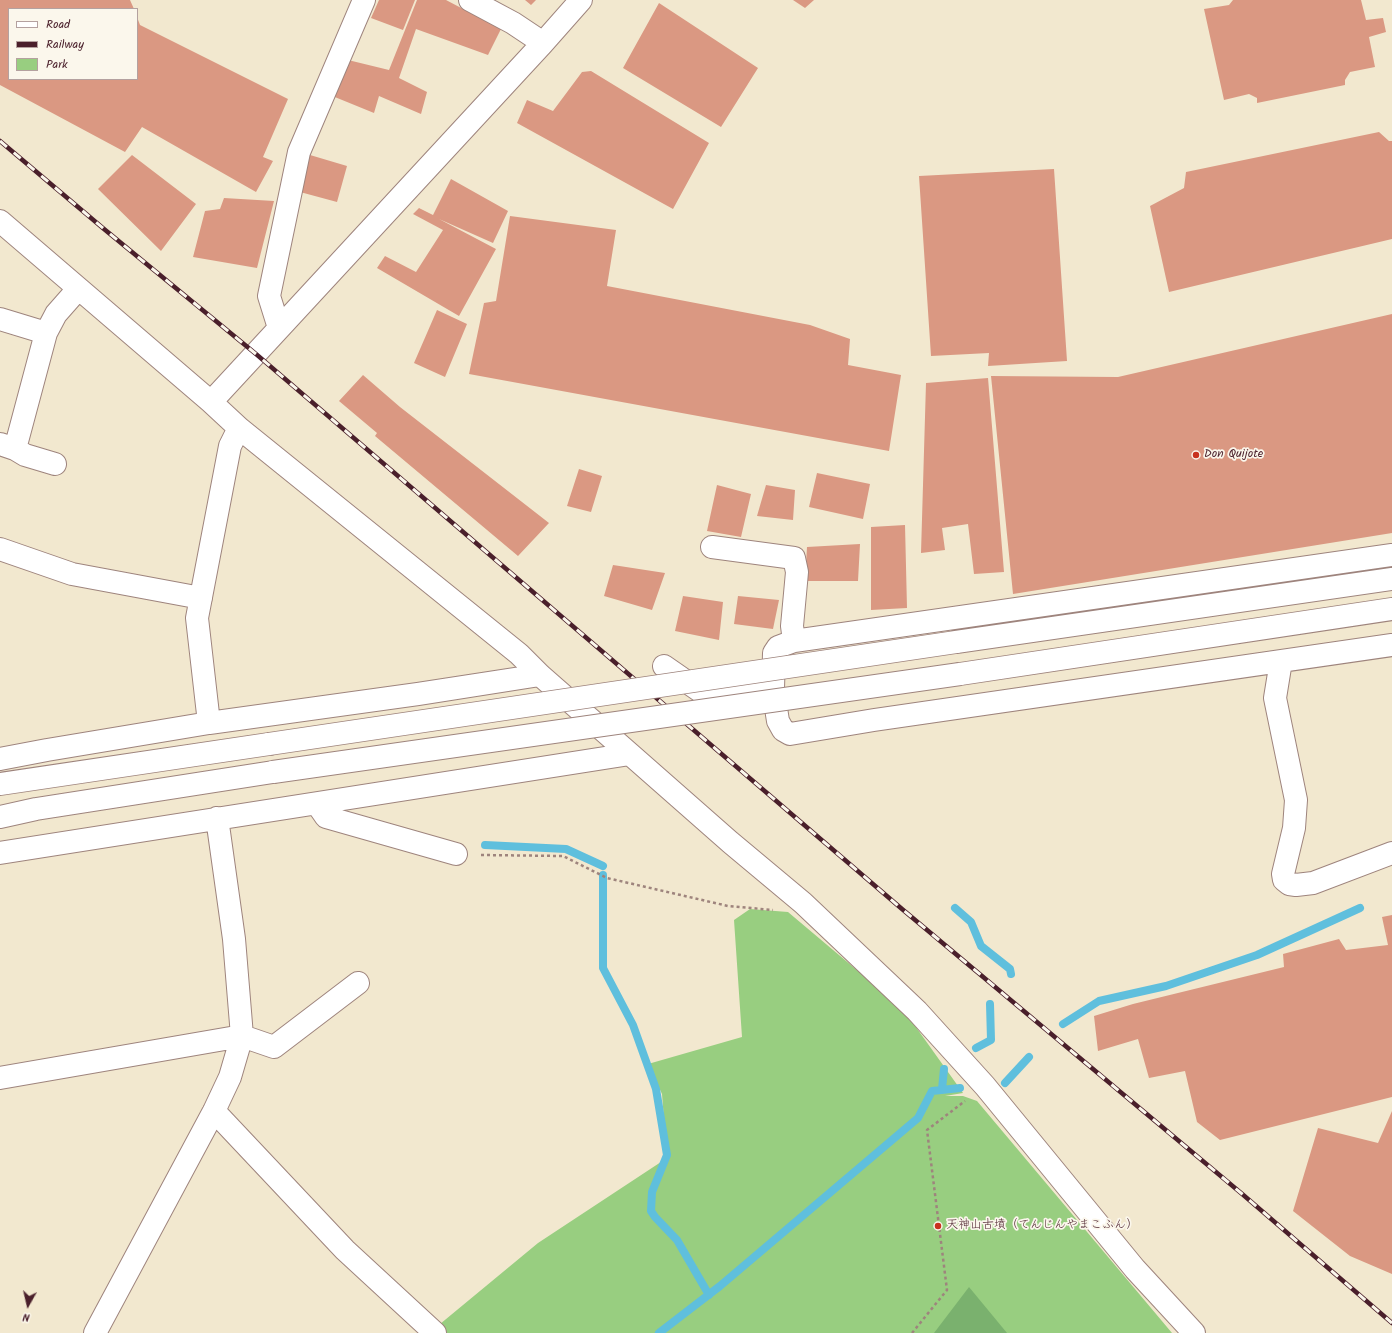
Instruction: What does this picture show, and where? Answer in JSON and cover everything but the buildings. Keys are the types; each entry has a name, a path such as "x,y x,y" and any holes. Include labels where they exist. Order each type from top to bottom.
{"street":[{"path":"279,328 269,296 300,152 364,0"},
{"path":"470,0 513,23 543,43"},
{"path":"211,402 581,0"},
{"path":"0,221 211,402 239,428 519,654 540,675 826,924 917,1011 985,1086 1135,1269 1194,1333"},
{"path":"56,464 25,455 8,447 46,333 56,314 78,289"},
{"path":"0,319 46,333"},
{"path":"209,723 197,618 230,446 239,428"},
{"path":"712,547 794,558 797,572 792,626 794,641"},
{"path":"0,550 72,574 201,598"},
{"path":"1392,555 794,641 778,647 774,652 773,689 778,721 783,730 790,734 1392,645"},
{"path":"0,784 1392,579"},
{"path":"0,817 44,808 273,772 960,674 1392,609"},
{"path":"1281,661 1275,698 1296,800 1294,828 1283,874 1284,880 1289,884 1296,885 1313,882 1392,853"},
{"path":"664,666 700,690 773,689"},
{"path":"0,759 209,723 418,694 540,675"},
{"path":"0,853 630,754"},
{"path":"317,804 326,817 456,854"},
{"path":"95,1333 214,1111 230,1077 242,1036 234,939 217,818"},
{"path":"0,1078 242,1036 274,1047 358,983"},
{"path":"214,1111 345,1250 435,1333"}],"path":[{"path":"456,854 563,856 607,878 728,906 778,911 803,903"},
{"path":"912,1333 947,1290 927,1130 985,1086"}],"green space":[{"path":"750,909 788,912 903,1009 963,1093 945,1096 963,1096 977,1101 1172,1333 440,1333 434,1329 538,1243 667,1158 662,1094 648,1064 742,1037 734,920"},
{"path":"969,1287 1007,1333 934,1333"}],"waterway":[{"path":"485,845 566,849 603,866"},
{"path":"603,875 603,968 633,1025 656,1089 667,1155 652,1192 651,1211 677,1240 709,1295"},
{"path":"955,908 971,922 981,946 1010,969 1011,974"},
{"path":"1063,1024 1099,1001 1166,986 1257,955 1360,908"},
{"path":"976,1048 991,1040 990,1004"},
{"path":"1005,1083 1029,1057"},
{"path":"942,1089 944,1069"},
{"path":"659,1333 720,1286 918,1118 932,1091 960,1088"}],"railway":[{"path":"0,141 256,354 902,909 1241,1193 1392,1323"}],"place":[{"name":"Don Quijote","path":"1196,455"},
{"name":"天神山古墳（てんじんやまこふん）","path":"938,1226"}]}
